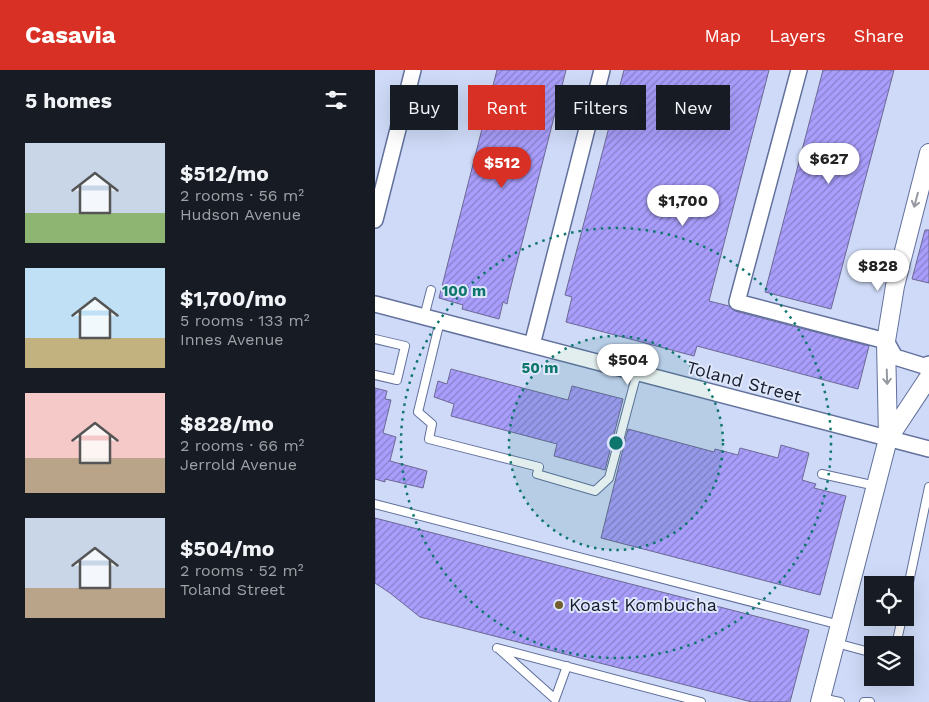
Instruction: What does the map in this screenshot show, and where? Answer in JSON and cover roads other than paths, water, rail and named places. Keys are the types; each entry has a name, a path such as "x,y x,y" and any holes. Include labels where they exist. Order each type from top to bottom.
{"street":[{"path":"375,220 413,70"},
{"path":"532,345 602,70"},
{"path":"799,70 737,302 886,341 895,358 924,366 929,364"},
{"path":"821,700 888,439 886,341 895,286 929,153"},
{"name":"Toland Street","path":"375,304 929,450"},
{"path":"888,439 928,380"}],"lane":[{"path":"424,317 431,290"},
{"path":"440,321 418,412 432,424 429,439 539,467 537,474 595,491 609,478 637,373"},
{"path":"375,339 405,346 397,380 375,375"},
{"path":"822,474 876,486"},
{"path":"910,576 929,486"},
{"path":"375,504 840,625"},
{"path":"835,642 864,650"},
{"path":"567,666 555,699 497,648 567,666 701,702"},
{"path":"821,700 840,702"},
{"path":"864,702 870,702"}],"place":[{"name":"Koast Kombucha","path":"559,605"}]}
